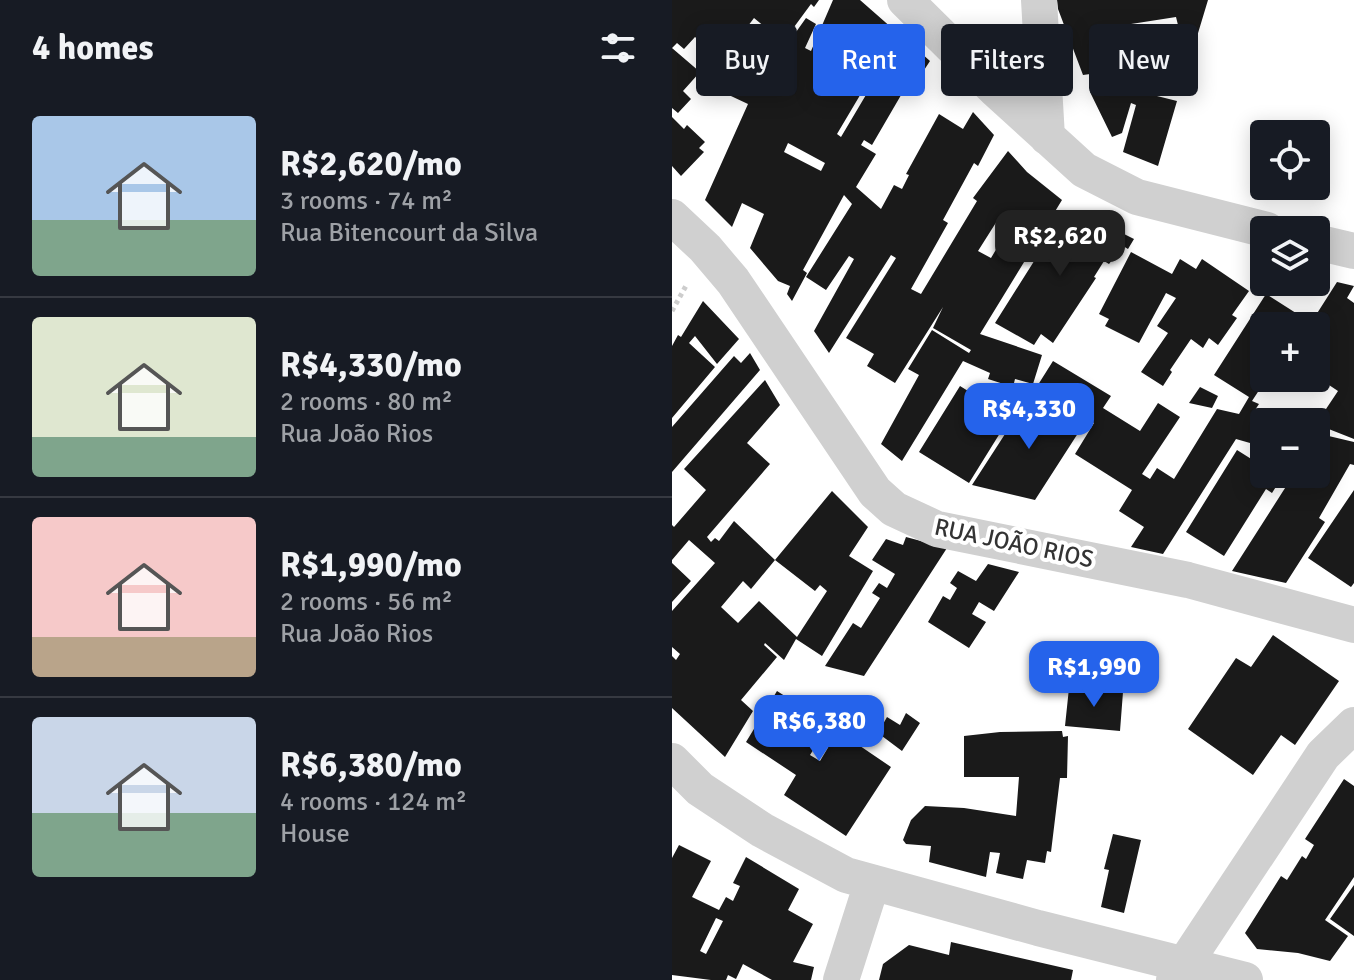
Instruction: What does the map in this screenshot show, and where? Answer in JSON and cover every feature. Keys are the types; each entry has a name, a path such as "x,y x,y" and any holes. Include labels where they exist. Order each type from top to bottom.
{"street":[{"path":"905,0 1084,170 1123,192 1157,204 1250,226"},
{"path":"1039,0 1047,137"},
{"name":"RUA JOÃO RIOS","path":"672,217 705,248 733,281 867,482 894,509 937,529 1188,580 1354,625"},
{"path":"1330,245 1354,251"},
{"path":"1180,972 1323,755 1354,725"},
{"path":"672,761 700,789 762,830 823,864 872,883 1180,972 1245,980"},
{"path":"841,980 872,883"}],"building":[{"path":"672,0 819,0 814,7 811,4 796,24 761,24 754,18 750,24 696,24 696,38 684,49 677,43 672,48"},
{"path":"833,0 860,0 887,24 823,24"},
{"path":"1057,0 1208,0 1198,33 1198,24 1178,24 1176,17 1131,24 1089,24 1089,74 1083,75 1073,49 1073,24 1064,24"},
{"path":"806,18 816,24 813,24 805,48 811,51 813,46 813,96 860,96 837,134 841,137 865,96 901,96 872,145 864,140 861,145 876,154 856,187 881,209 894,185 902,189 909,175 906,174 939,114 963,129 973,112 994,135 978,166 974,163 943,220 948,223 911,289 921,294 977,201 973,198 1008,151 1027,172 1062,200 980,334 1042,355 1033,384 1015,379 1013,387 988,379 990,373 963,361 902,461 881,444 919,375 908,369 932,330 969,353 971,350 933,328 943,307 895,383 867,366 874,354 846,338 896,258 891,255 829,353 814,331 854,259 849,256 826,290 806,277 852,204 844,195 803,270 807,273 792,301 787,294 790,286 778,281 750,248 764,214 742,203 732,227 705,200 748,104 731,96 797,96 797,31","holes":["788,143 825,163 821,171 784,152","997,221 1009,228 991,258 978,251"]},
{"path":"672,48 696,69 696,76 683,91 691,99 678,113 672,108"},
{"path":"1092,96 1157,96 1177,101 1158,166 1123,152 1136,105 1131,103 1122,133 1112,137"},
{"path":"672,117 684,129 687,125 705,142 699,148 704,152 681,176 672,166"},
{"path":"1060,213 1088,231 1096,220 1134,239 1128,249 1123,246 1109,264 1104,261 1053,343 1041,334 1034,345 995,323 1043,247 1040,245"},
{"path":"1131,252 1172,274 1180,259 1196,269 1202,259 1249,291 1232,315 1237,318 1218,345 1209,338 1203,348 1191,339 1163,386 1141,372 1168,333 1157,326 1176,298 1166,293 1139,343 1105,326 1109,319 1099,314"},
{"path":"1337,282 1354,286 1347,298 1354,303 1354,439 1330,430 1330,408 1327,408 1338,391 1330,386 1330,312 1318,312"},
{"path":"1265,296 1269,296 1294,312 1254,312"},
{"path":"703,301 739,339 717,364 695,336 689,343 715,367 672,418 672,346"},
{"path":"1250,319 1250,392 1258,392 1252,401 1259,404 1256,408 1250,408 1250,443 1236,439 1163,554 1131,547 1144,527 1119,511 1132,490 1075,454 1094,423 1036,388 1053,361 1111,396 1103,408 1140,431 1158,403 1180,417 1142,474 1150,479 1157,468 1174,479 1217,409 1239,414 1249,397 1214,375"},
{"path":"750,353 760,370 672,472 672,427 734,356 741,363"},
{"path":"765,380 780,405 747,443 770,464 707,537 711,542 715,538 719,541 734,521 775,560 832,491 868,527 849,556 873,571 822,656 796,639 784,660 765,643 777,657 741,700 753,711 725,757 672,708 672,656 676,660 680,654 672,647 672,611 715,563 689,540 672,560 672,525 674,527 706,490 684,469","holes":["775,560 815,591 820,585 827,591 797,637 759,601 738,623 721,607 743,581 751,589"]},
{"path":"960,386 1010,417 969,483 919,452"},
{"path":"1200,387 1218,396 1212,408 1189,403"},
{"path":"1031,394 1082,427 1035,500 972,485"},
{"path":"1330,436 1354,442 1354,465 1350,464 1319,518 1325,522 1286,583 1232,571 1285,488 1330,488"},
{"path":"1237,450 1250,458 1250,488 1275,488 1272,493 1266,489 1224,556 1186,532"},
{"path":"1354,490 1354,583 1351,587 1308,558"},
{"path":"906,537 947,548 864,676 825,666 853,623 861,628 880,598 872,593 879,583 887,588 895,574 872,560 886,539 903,545"},
{"path":"672,563 691,581 672,602"},
{"path":"988,564 1019,572 994,611 979,602 972,614 986,622 969,648 928,622 943,596 950,600 957,588 950,583 958,571 976,581"},
{"path":"1273,635 1339,681 1295,745 1281,735 1253,775 1188,729 1236,658 1251,667"},
{"path":"1069,688 1123,692 1120,731 1065,726"},
{"path":"777,691 819,718 829,702 839,709 810,755 820,761 838,731 891,767 846,836 784,795 796,775 746,742"},
{"path":"855,696 864,703 856,714 847,707"},
{"path":"906,713 920,723 902,751 878,733 887,717 900,725"},
{"path":"1062,731 1063,737 1068,736 1067,778 1060,778 1051,852 1047,851 1045,863 1027,860 1023,879 996,873 1000,853 990,852 986,877 929,862 931,846 906,844 903,840 911,820 925,806 1016,816 1019,777 964,777 964,736"},
{"path":"1344,779 1354,786 1354,877 1325,920 1348,936 1330,961 1298,953 1257,949 1245,933 1281,876 1287,880 1302,856 1306,859 1314,845 1305,839"},
{"path":"1113,834 1141,840 1124,913 1101,907 1109,870 1104,869"},
{"path":"679,845 711,861 692,897 719,910 726,897 733,901 740,886 733,883 746,857 799,889 788,910 813,924 793,962 814,967 811,980 772,980 743,964 736,979 728,975 726,980 711,980 672,975 672,858","holes":["716,918 723,921 706,954 700,951"]},
{"path":"1354,885 1354,936 1330,919"},
{"path":"951,942 1073,970 1071,980 879,980 883,964 909,945 949,955"}]}
